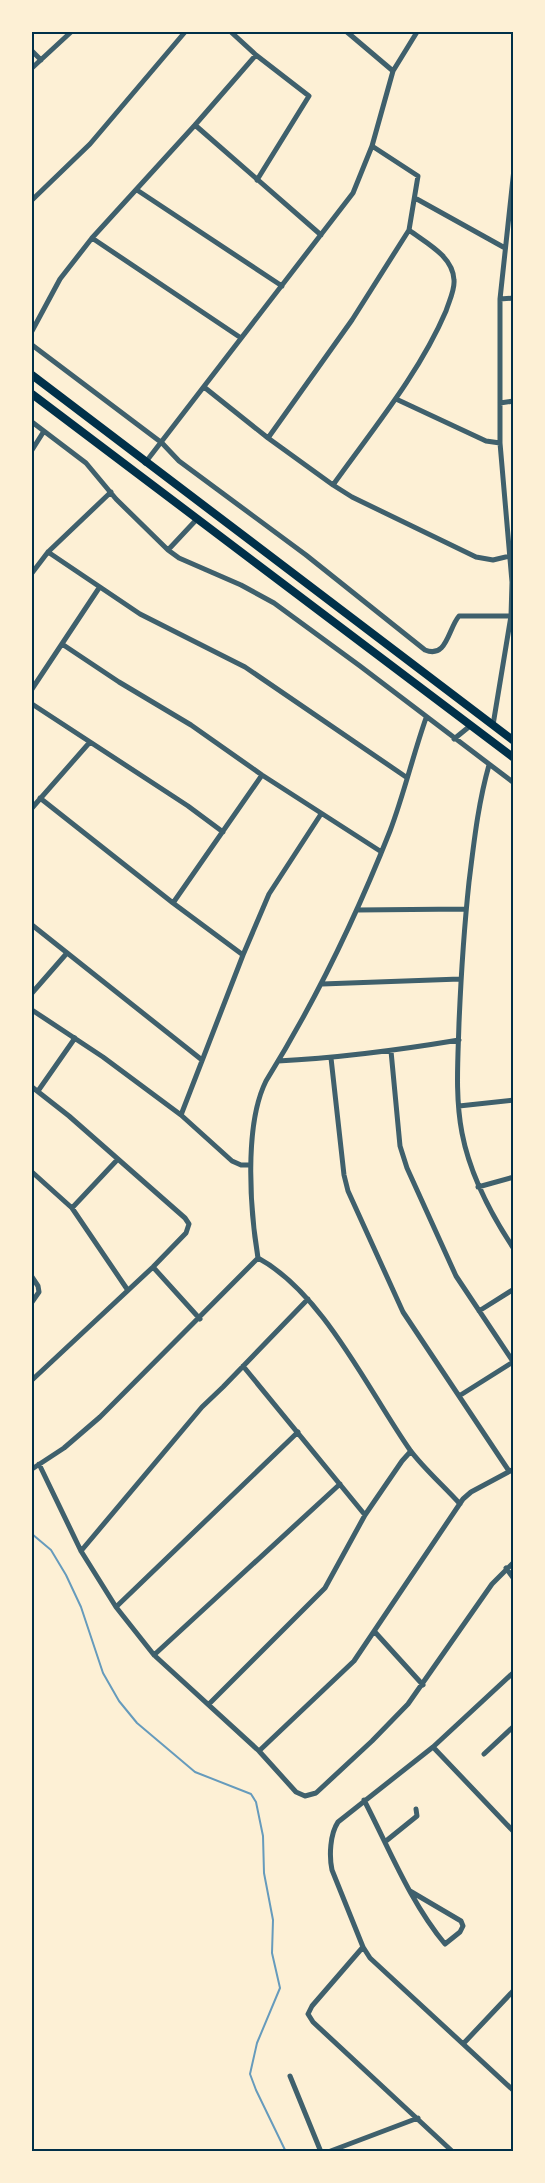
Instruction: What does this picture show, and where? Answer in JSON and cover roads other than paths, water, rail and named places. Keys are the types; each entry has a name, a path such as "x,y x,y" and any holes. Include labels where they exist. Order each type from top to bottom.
{"highway":[{"path":"32,375 513,741"},
{"path":"32,394 513,758"}],"street":[{"path":"32,68 71,32"},
{"path":"32,200 90,144 185,32"},
{"path":"231,32 256,55 309,96 257,180"},
{"path":"347,32 393,71"},
{"path":"145,463 353,193 372,146 393,71 417,32"},
{"path":"32,51 41,60"},
{"path":"32,331 60,279 92,238 256,55"},
{"path":"195,125 321,235"},
{"path":"268,438 352,320 410,230 418,176 372,146"},
{"path":"493,725 512,616 512,582 500,443 500,299 505,248 512,213 513,169"},
{"path":"136,190 282,286"},
{"path":"415,198 505,248"},
{"path":"333,485 396,399 433,337 452,296 454,280 451,267 443,256 410,230"},
{"path":"92,238 242,338"},
{"path":"500,299 513,298"},
{"path":"32,345 162,443 179,461 306,555 425,650 432,653 442,648 459,616 512,616"},
{"path":"204,387 268,438 352,497 476,557 493,560 510,556"},
{"path":"396,399 486,441 500,443"},
{"path":"500,403 513,401"},
{"path":"32,422 86,463 111,492 178,558 241,585 274,603 513,783"},
{"path":"32,450 44,431"},
{"path":"32,573 48,552 111,492"},
{"path":"168,550 197,519"},
{"path":"48,552 99,588 154,622 245,667 406,777"},
{"path":"32,689 99,588"},
{"path":"62,644 119,682 191,725 262,775 380,851"},
{"path":"32,704 224,832"},
{"path":"426,718 390,831 357,910 322,984 259,1097 250,1166 258,1258 276,1270 308,1299 325,1320 411,1451 460,1504"},
{"path":"454,739 470,726"},
{"path":"32,807 90,742"},
{"path":"489,765 476,822 466,909 460,978 459,1106 462,1134 478,1186 492,1216 513,1249"},
{"path":"173,903 262,775"},
{"path":"40,798 243,955"},
{"path":"181,1115 269,894 321,814"},
{"path":"357,910 466,909"},
{"path":"32,925 202,1060"},
{"path":"32,993 67,953"},
{"path":"322,984 460,978"},
{"path":"32,1010 104,1057 181,1115 232,1161 250,1166"},
{"path":"38,1091 75,1038"},
{"path":"278,1061 332,1058 459,1040"},
{"path":"391,1051 400,1146 404,1163 450,1266 513,1363 459,1396"},
{"path":"259,1751 347,1668 460,1504 471,1492 511,1470 459,1396 398,1302 348,1191 344,1175 332,1058"},
{"path":"32,1087 189,1222 186,1233 153,1267 32,1378"},
{"path":"459,1106 513,1100"},
{"path":"72,1208 118,1159"},
{"path":"32,1172 72,1208 127,1289"},
{"path":"478,1186 513,1177"},
{"path":"32,1469 64,1448 100,1417 200,1319 258,1258"},
{"path":"153,1267 200,1319"},
{"path":"32,1277 39,1292 32,1302"},
{"path":"479,1311 513,1289"},
{"path":"81,1551 202,1407 308,1299"},
{"path":"243,1366 365,1515"},
{"path":"116,1608 298,1432"},
{"path":"208,1704 325,1588 365,1515 411,1451"},
{"path":"39,1464 81,1551 116,1608 154,1655 259,1751 296,1792 305,1796 316,1793 402,1711 492,1584 513,1562"},
{"path":"154,1655 340,1484"},
{"path":"506,1568 513,1579"},
{"path":"374,1631 423,1684"},
{"path":"513,1672 433,1747 338,1822 333,1838 331,1867 363,1947 370,1958 513,2089"},
{"path":"484,1754 513,1726"},
{"path":"433,1747 512,1828"},
{"path":"364,1800 410,1891 433,1930 445,1944 460,1932 463,1926 461,1921 410,1891"},
{"path":"386,1842 417,1816 416,1809"},
{"path":"363,1947 312,2006 308,2014 313,2022 453,2151"},
{"path":"463,2044 513,1990"},
{"path":"290,2076 321,2151"},
{"path":"328,2151 418,2118"}],"waterway":[{"path":"32,1534 51,1550 66,1575 81,1607 103,1673 119,1701 137,1723 195,1772 251,1794 256,1802 263,1836 264,1873 273,1920 272,1953 280,1988 257,2043 250,2074 286,2152"}]}
